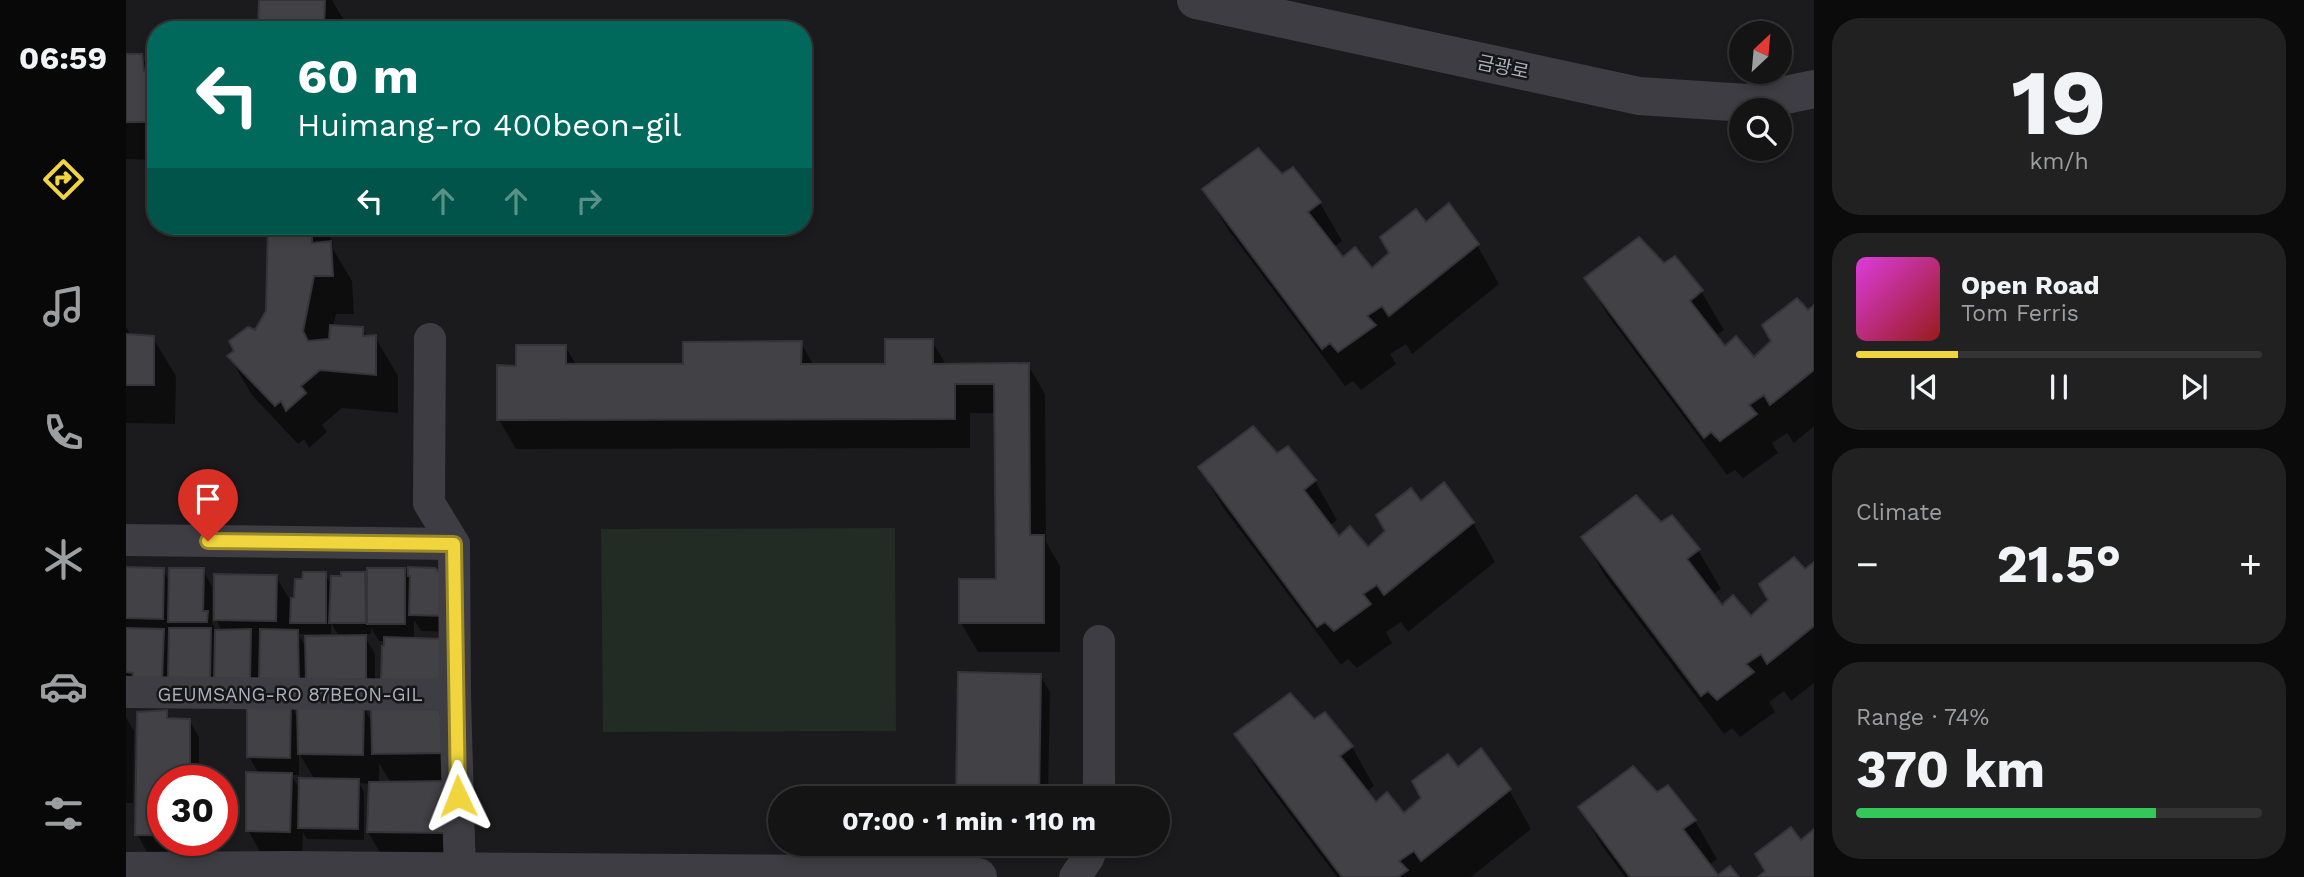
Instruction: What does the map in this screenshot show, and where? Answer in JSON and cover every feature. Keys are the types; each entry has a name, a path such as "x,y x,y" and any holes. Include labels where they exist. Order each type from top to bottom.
{"street":[{"name":"금광로","path":"1196,0 1639,96 1746,103 1814,89"},
{"path":"430,340 429,503 454,544 460,874"},
{"path":"126,540 454,544"},
{"path":"1099,641 1099,786"},
{"name":"GEUMSANG-RO 87BEON-GIL","path":"126,692 455,695"},
{"path":"1075,877 1089,856"},
{"path":"126,871 978,877"}],"shaded area":[{"path":"895,528 896,731 603,732 601,529"}],"building":[{"path":"259,0 325,0 324,21 258,21"},
{"path":"126,54 142,54 144,71 147,71 147,122 126,122"},
{"path":"1258,148 1282,174 1293,167 1321,202 1308,212 1343,257 1355,247 1372,268 1389,253 1380,237 1416,209 1426,222 1449,203 1479,244 1389,316 1382,306 1367,316 1376,325 1338,352 1330,343 1322,349 1202,189"},
{"path":"268,235 312,235 312,243 331,241 333,276 314,276 303,331 308,341 329,339 330,325 363,327 363,336 376,335 376,375 320,370 301,386 306,393 286,411 281,401 275,406 227,356 234,351 229,341 248,327 255,330 266,311"},
{"path":"1639,237 1664,263 1675,256 1703,290 1690,301 1725,346 1736,336 1754,357 1771,341 1762,325 1797,298 1808,310 1814,305 1814,370 1770,405 1764,395 1749,405 1757,414 1720,441 1711,432 1704,438 1584,278"},
{"path":"126,334 154,336 154,385 126,385"},
{"path":"885,339 933,339 933,364 1029,363 1030,535 1044,535 1044,623 959,623 959,579 996,579 994,384 955,384 955,419 497,420 497,365 516,366 516,345 566,345 566,364 683,364 683,342 802,341 801,364 885,364"},
{"path":"1253,426 1277,453 1288,446 1316,480 1304,490 1339,536 1350,526 1368,547 1385,531 1376,515 1411,488 1421,501 1444,482 1474,522 1384,595 1377,585 1363,594 1371,604 1334,631 1325,622 1317,627 1198,467"},
{"path":"1636,495 1661,522 1672,515 1700,549 1687,559 1722,605 1733,595 1751,616 1768,600 1759,584 1794,557 1805,569 1814,562 1814,626 1767,664 1761,654 1746,664 1754,672 1717,700 1708,691 1701,696 1581,537"},
{"path":"126,567 164,568 163,619 126,618"},
{"path":"408,567 435,568 452,585 451,616 409,615"},
{"path":"169,568 204,568 203,611 208,611 207,622 168,622"},
{"path":"367,568 405,568 405,624 367,624"},
{"path":"303,572 326,572 326,623 290,623 295,579 302,579"},
{"path":"341,572 365,572 366,623 329,623 331,576 341,576"},
{"path":"214,574 277,575 276,621 214,620"},
{"path":"126,628 164,629 162,681 132,681 133,673 126,672"},
{"path":"169,628 211,628 210,679 168,678"},
{"path":"251,629 250,682 214,682 215,630"},
{"path":"260,629 298,630 299,682 259,682"},
{"path":"366,635 366,679 306,681 305,636"},
{"path":"384,637 446,639 439,681 381,680"},
{"path":"958,672 1041,674 1039,786 956,786"},
{"path":"1290,693 1314,719 1325,712 1353,746 1340,756 1376,802 1387,792 1404,813 1421,798 1412,781 1448,754 1458,767 1481,748 1511,789 1421,861 1414,851 1399,861 1408,870 1398,877 1342,877 1234,734"},
{"path":"291,702 290,758 247,757 247,705"},
{"path":"297,704 364,705 363,755 298,754"},
{"path":"371,704 439,704 446,753 372,754"},
{"path":"167,710 167,718 190,719 190,765 147,765 147,835 135,835 137,712"},
{"path":"1633,766 1657,792 1668,785 1696,820 1683,829 1718,875 1730,866 1739,877 1630,877 1578,807"},
{"path":"246,772 292,773 290,832 246,831"},
{"path":"299,778 359,779 358,829 298,828"},
{"path":"447,781 447,833 367,832 369,782"},
{"path":"1791,827 1801,840 1814,829 1814,877 1758,877 1765,871 1755,854"}],"route":[{"path":"208,541 454,544 458,796"}]}
